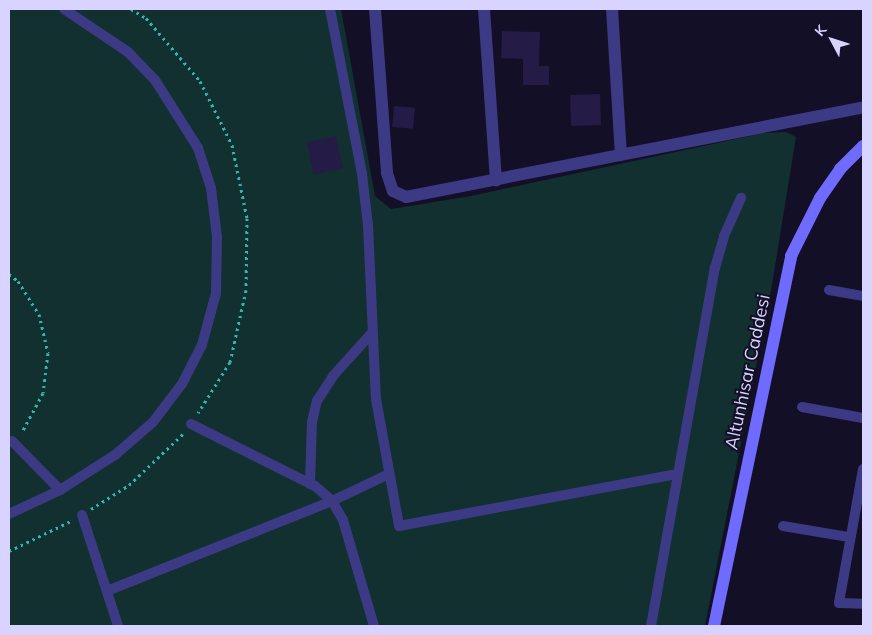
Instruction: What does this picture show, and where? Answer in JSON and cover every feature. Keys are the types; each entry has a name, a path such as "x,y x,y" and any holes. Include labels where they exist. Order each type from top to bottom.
{"street":[{"path":"375,9 385,156 394,192 406,197 496,181 863,107"},
{"path":"484,9 496,181"},
{"path":"612,9 621,155"},
{"name":"Altunhisar Caddesi","path":"714,626 791,256 820,198 840,169 863,146"}],"lane":[{"path":"9,514 60,490 115,455 153,422 182,384 202,345 216,293 217,237 211,188 198,148 179,114 155,80 128,52 64,9"},
{"path":"330,9 362,174 368,225 371,334 376,399 399,526 676,474"},
{"path":"651,626 676,474 714,268 741,198"},
{"path":"829,290 863,296"},
{"path":"310,484 312,422 317,401 333,376 371,334"},
{"path":"802,407 863,418"},
{"path":"191,424 310,484 332,501 342,520 374,626"},
{"path":"12,441 60,490"},
{"path":"863,469 861,492 850,537 839,603 863,604"},
{"path":"107,591 332,501 389,474"},
{"path":"82,514 118,626"},
{"path":"783,526 850,537"}],"path":[{"path":"9,551 62,527 129,484 191,424 230,362 246,290 247,218 232,145 200,81 146,18 131,9"},
{"path":"9,274 18,281 39,314 48,353 43,392 26,428 12,441"}],"green space":[{"path":"9,9 341,9 375,196 391,209 471,196 764,133 786,132 796,137 772,285 705,626 9,626"}],"building":[{"path":"502,31 540,32 539,66 549,66 549,85 523,85 523,59 501,58"},
{"path":"600,94 601,125 571,126 570,95"},
{"path":"394,106 415,108 413,129 392,127"},
{"path":"336,136 343,168 314,175 307,142"}]}
